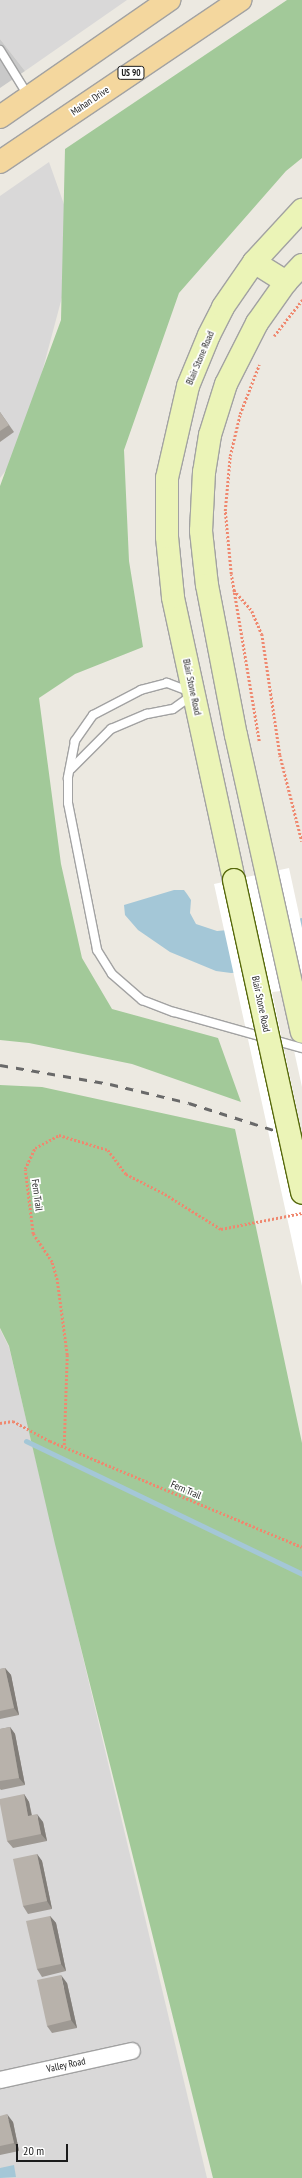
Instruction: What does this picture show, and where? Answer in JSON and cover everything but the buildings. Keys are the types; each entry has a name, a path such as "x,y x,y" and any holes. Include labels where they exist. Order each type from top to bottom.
{"main road":[{"path":"0,117 169,0"},
{"name":"Mahan Drive","path":"0,162 240,0"},
{"name":"Blair Stone Road","path":"302,210 254,262 223,307 191,379 179,419 167,478 167,537 173,597 302,1193"},
{"path":"254,262 286,282"},
{"path":"302,265 286,282 253,328 226,384 210,435 204,472 201,531 207,585 226,686 302,1032"},
{"path":"193,693 226,686"}],"street":[{"name":"Valley Road","path":"1,2076 132,2050"}],"lane":[{"path":"0,50 29,97"},
{"path":"193,693 167,683 141,690 93,715 75,741 68,803 96,943 112,974 142,1000 174,1012 302,1048"},
{"path":"71,768 111,729 147,714 173,709 193,693"}],"path":[{"path":"272,338 302,300"},
{"path":"259,744 234,589 225,511 227,480 240,414 261,360"},
{"path":"234,589 252,611 262,634 280,755 302,840"},
{"name":"Fern Trail","path":"64,1445 67,1355 57,1280 52,1262 33,1234 25,1169 35,1148 59,1135 108,1150 126,1174 165,1194 221,1229 302,1214"},
{"name":"Fern Trail","path":"0,1423 13,1421 50,1441 64,1445 302,1548"}],"shaded area":[{"path":"0,0 127,0 25,71 0,39"},
{"path":"0,39 25,71 0,88"},
{"path":"49,162 77,241 21,451 0,478 0,196"},
{"path":"0,1329 9,1347 207,2178 0,2178"}],"green space":[{"path":"287,0 302,0 302,158 286,171 179,293 124,450 129,561 143,647 75,674 39,698 61,864 82,958 112,1009 218,1038 241,1102 132,1064 29,1043 0,1040 0,486 61,320 65,149"},
{"path":"0,1085 42,1087 235,1129 302,1443 302,2178 213,2178 55,1544 9,1346 0,1328"}],"water":[{"path":"174,890 184,890 191,900 190,913 196,924 217,931 262,927 302,918 302,964 272,971 231,973 216,971 170,952 138,930 125,915 124,905"},
{"path":"14,2165 16,2177 0,2178 0,2168"}],"pier":[{"path":"289,868 302,928 302,1087 281,991 272,992 302,1134 302,1286 214,884"}],"waterway":[{"path":"26,1441 302,1574"}],"railway":[{"path":"0,1065 110,1084 189,1103 302,1139"}]}
